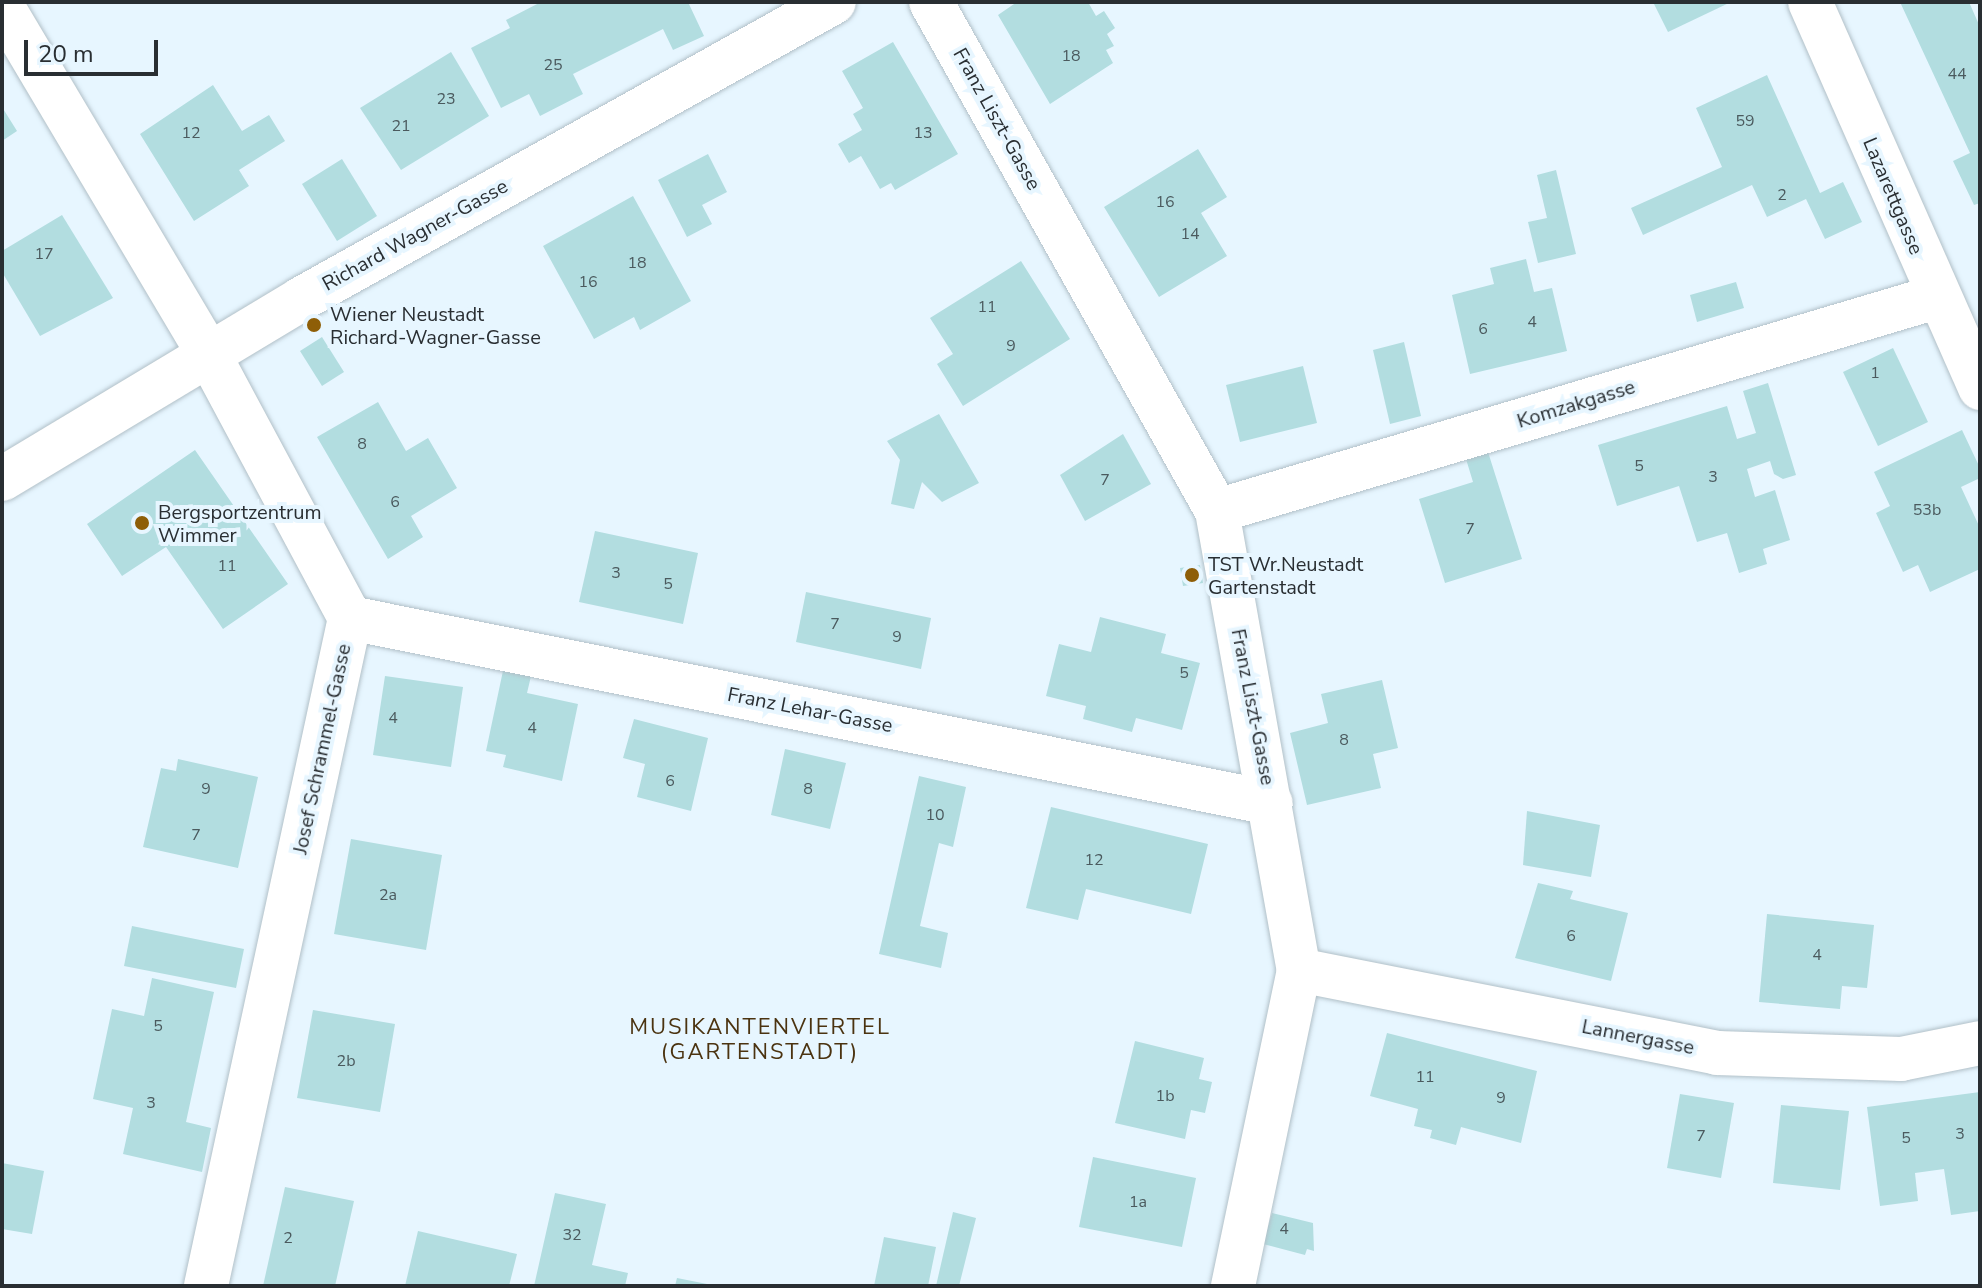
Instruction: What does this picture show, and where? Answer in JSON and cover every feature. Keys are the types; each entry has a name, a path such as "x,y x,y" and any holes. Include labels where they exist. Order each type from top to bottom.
{"street":[{"name":"Richard Wagner-Gasse","path":"2,479 208,353 834,2"},
{"name":"Franz Liszt-Gasse","path":"931,2 1217,511 1299,970 1233,1286"},
{"name":"Lazarettgasse","path":"1810,2 1936,297 1980,388"},
{"name":"Josef Schrammel-Gasse","path":"2,6 208,353 350,618 206,1286"},
{"name":"Komzakgasse","path":"1217,511 1936,297"},
{"name":"Franz Lehar-Gasse","path":"350,618 1271,803"},
{"name":"Lannergasse","path":"1299,970 1717,1053 1901,1059 1980,1043"}],"building":[{"path":"541,2 688,2 704,36 673,50 663,29 573,74 583,94 540,116 529,94 501,108 471,48 510,28 506,20"},
{"path":"1017,2 1088,2 1096,16 1104,11 1115,28 1107,34 1114,46 1106,50 1113,63 1050,104 998,15"},
{"path":"1653,2 1731,2 1668,32"},
{"path":"1900,2 1969,2 1980,27 1980,203 1974,205 1953,161 1970,153"},
{"path":"893,42 958,154 895,190 891,183 880,189 861,156 849,163 838,144 862,130 853,114 863,108 842,71"},
{"path":"451,52 489,116 401,170 360,108"},
{"path":"1767,75 1820,193 1843,182 1862,222 1825,239 1806,199 1767,217 1752,185 1643,235 1631,208 1722,167 1696,108"},
{"path":"213,85 242,131 269,115 285,141 239,170 249,186 194,221 140,134"},
{"path":"2,107 17,131 2,141"},
{"path":"1198,149 1227,197 1201,213 1227,256 1159,297 1104,207"},
{"path":"708,154 727,192 702,205 712,224 687,237 658,180"},
{"path":"342,159 377,216 337,241 302,184"},
{"path":"1556,170 1576,254 1538,263 1528,222 1547,218 1537,175"},
{"path":"633,196 691,301 640,330 634,317 594,339 543,246"},
{"path":"62,215 113,298 40,336 2,272 2,251"},
{"path":"1526,259 1534,292 1552,288 1567,351 1470,374 1452,295 1494,284 1490,268"},
{"path":"1021,261 1070,339 963,406 937,364 953,354 930,318"},
{"path":"1736,282 1744,308 1697,322 1690,295"},
{"path":"322,337 344,372 322,386 300,351"},
{"path":"1404,342 1421,416 1390,424 1373,350"},
{"path":"1893,348 1928,422 1878,446 1843,372"},
{"path":"1303,366 1317,423 1240,442 1226,385"},
{"path":"1768,383 1796,475 1783,479 1774,474 1770,461 1747,469 1755,497 1775,490 1790,540 1763,549 1767,564 1739,573 1727,533 1697,542 1679,486 1617,506 1598,445 1727,406 1737,439 1756,433 1743,391"},
{"path":"378,402 406,451 428,438 457,488 411,516 423,537 388,559 317,437"},
{"path":"939,414 979,483 942,502 922,482 914,509 891,504 900,460 887,441"},
{"path":"1962,430 1980,468 1980,478 1961,487 1980,528 1980,569 1930,592 1918,565 1903,572 1876,513 1890,506 1874,472"},
{"path":"1123,434 1151,484 1085,521 1060,475"},
{"path":"195,450 288,584 223,629 166,547 122,576 87,524"},
{"path":"1488,452 1522,559 1445,583 1419,499 1473,482 1466,459"},
{"path":"595,531 698,553 683,624 579,602"},
{"name":"TST Wr.Neustadt Gartenstadt","path":"1200,565 1203,583 1183,586 1180,568"},
{"path":"806,592 931,618 921,669 796,642"},
{"path":"1100,617 1166,634 1161,653 1200,663 1182,730 1136,718 1132,732 1083,719 1086,706 1046,696 1059,644 1091,652"},
{"path":"504,666 532,672 527,693 578,704 562,781 503,767 506,755 486,751"},
{"path":"385,676 463,687 451,767 373,755"},
{"path":"1382,680 1398,748 1373,754 1381,788 1307,805 1290,733 1328,723 1321,694"},
{"path":"634,719 708,738 691,811 637,797 645,764 623,758"},
{"path":"785,749 846,763 830,829 771,815"},
{"path":"178,759 258,777 238,868 143,847 161,768 176,771"},
{"path":"919,776 966,787 953,847 939,843 920,926 948,933 941,968 879,954"},
{"path":"1051,807 1208,844 1191,914 1086,889 1078,920 1026,908"},
{"path":"1527,811 1600,825 1591,877 1523,865"},
{"path":"351,839 442,855 426,950 334,934"},
{"path":"1538,883 1573,891 1570,899 1628,913 1611,981 1515,958"},
{"path":"1767,914 1874,925 1867,988 1842,986 1840,1009 1759,1002"},
{"path":"132,926 244,949 236,988 124,966"},
{"path":"152,978 214,992 186,1122 211,1128 202,1172 123,1154 133,1108 93,1099 112,1009 144,1016"},
{"path":"313,1010 395,1024 380,1112 297,1098"},
{"path":"1387,1033 1537,1071 1521,1143 1461,1127 1456,1145 1430,1138 1432,1130 1414,1126 1418,1109 1370,1096"},
{"path":"1135,1041 1204,1058 1199,1079 1212,1082 1205,1113 1191,1110 1185,1139 1115,1123"},
{"path":"1980,1092 1980,1211 1951,1215 1944,1169 1915,1173 1918,1201 1880,1206 1867,1107"},
{"path":"1680,1094 1734,1103 1721,1178 1667,1168"},
{"path":"1781,1105 1849,1111 1840,1190 1773,1183"},
{"path":"1093,1157 1196,1178 1182,1247 1079,1227"},
{"path":"2,1163 44,1171 32,1234 2,1229"},
{"path":"285,1187 354,1201 335,1286 263,1286"},
{"path":"555,1193 606,1204 592,1265 628,1273 625,1286 534,1286"},
{"path":"953,1212 976,1218 959,1286 936,1286"},
{"path":"1272,1213 1313,1223 1314,1251 1307,1249 1305,1255 1263,1244"},
{"path":"418,1231 517,1254 509,1286 405,1286"},
{"path":"884,1237 936,1247 928,1286 874,1286"},
{"path":"677,1278 712,1285 712,1286 675,1286"}],"place":[{"name":"Wiener Neustadt Richard-Wagner-Gasse","path":"314,325"},
{"name":"Bergsportzentrum Wimmer","path":"142,523"},
{"name":"TST Wr.Neustadt Gartenstadt","path":"1192,575"}],"district":[{"name":"MUSIKANTENVIERTEL (GARTENSTADT)","path":"760,1040"}]}
